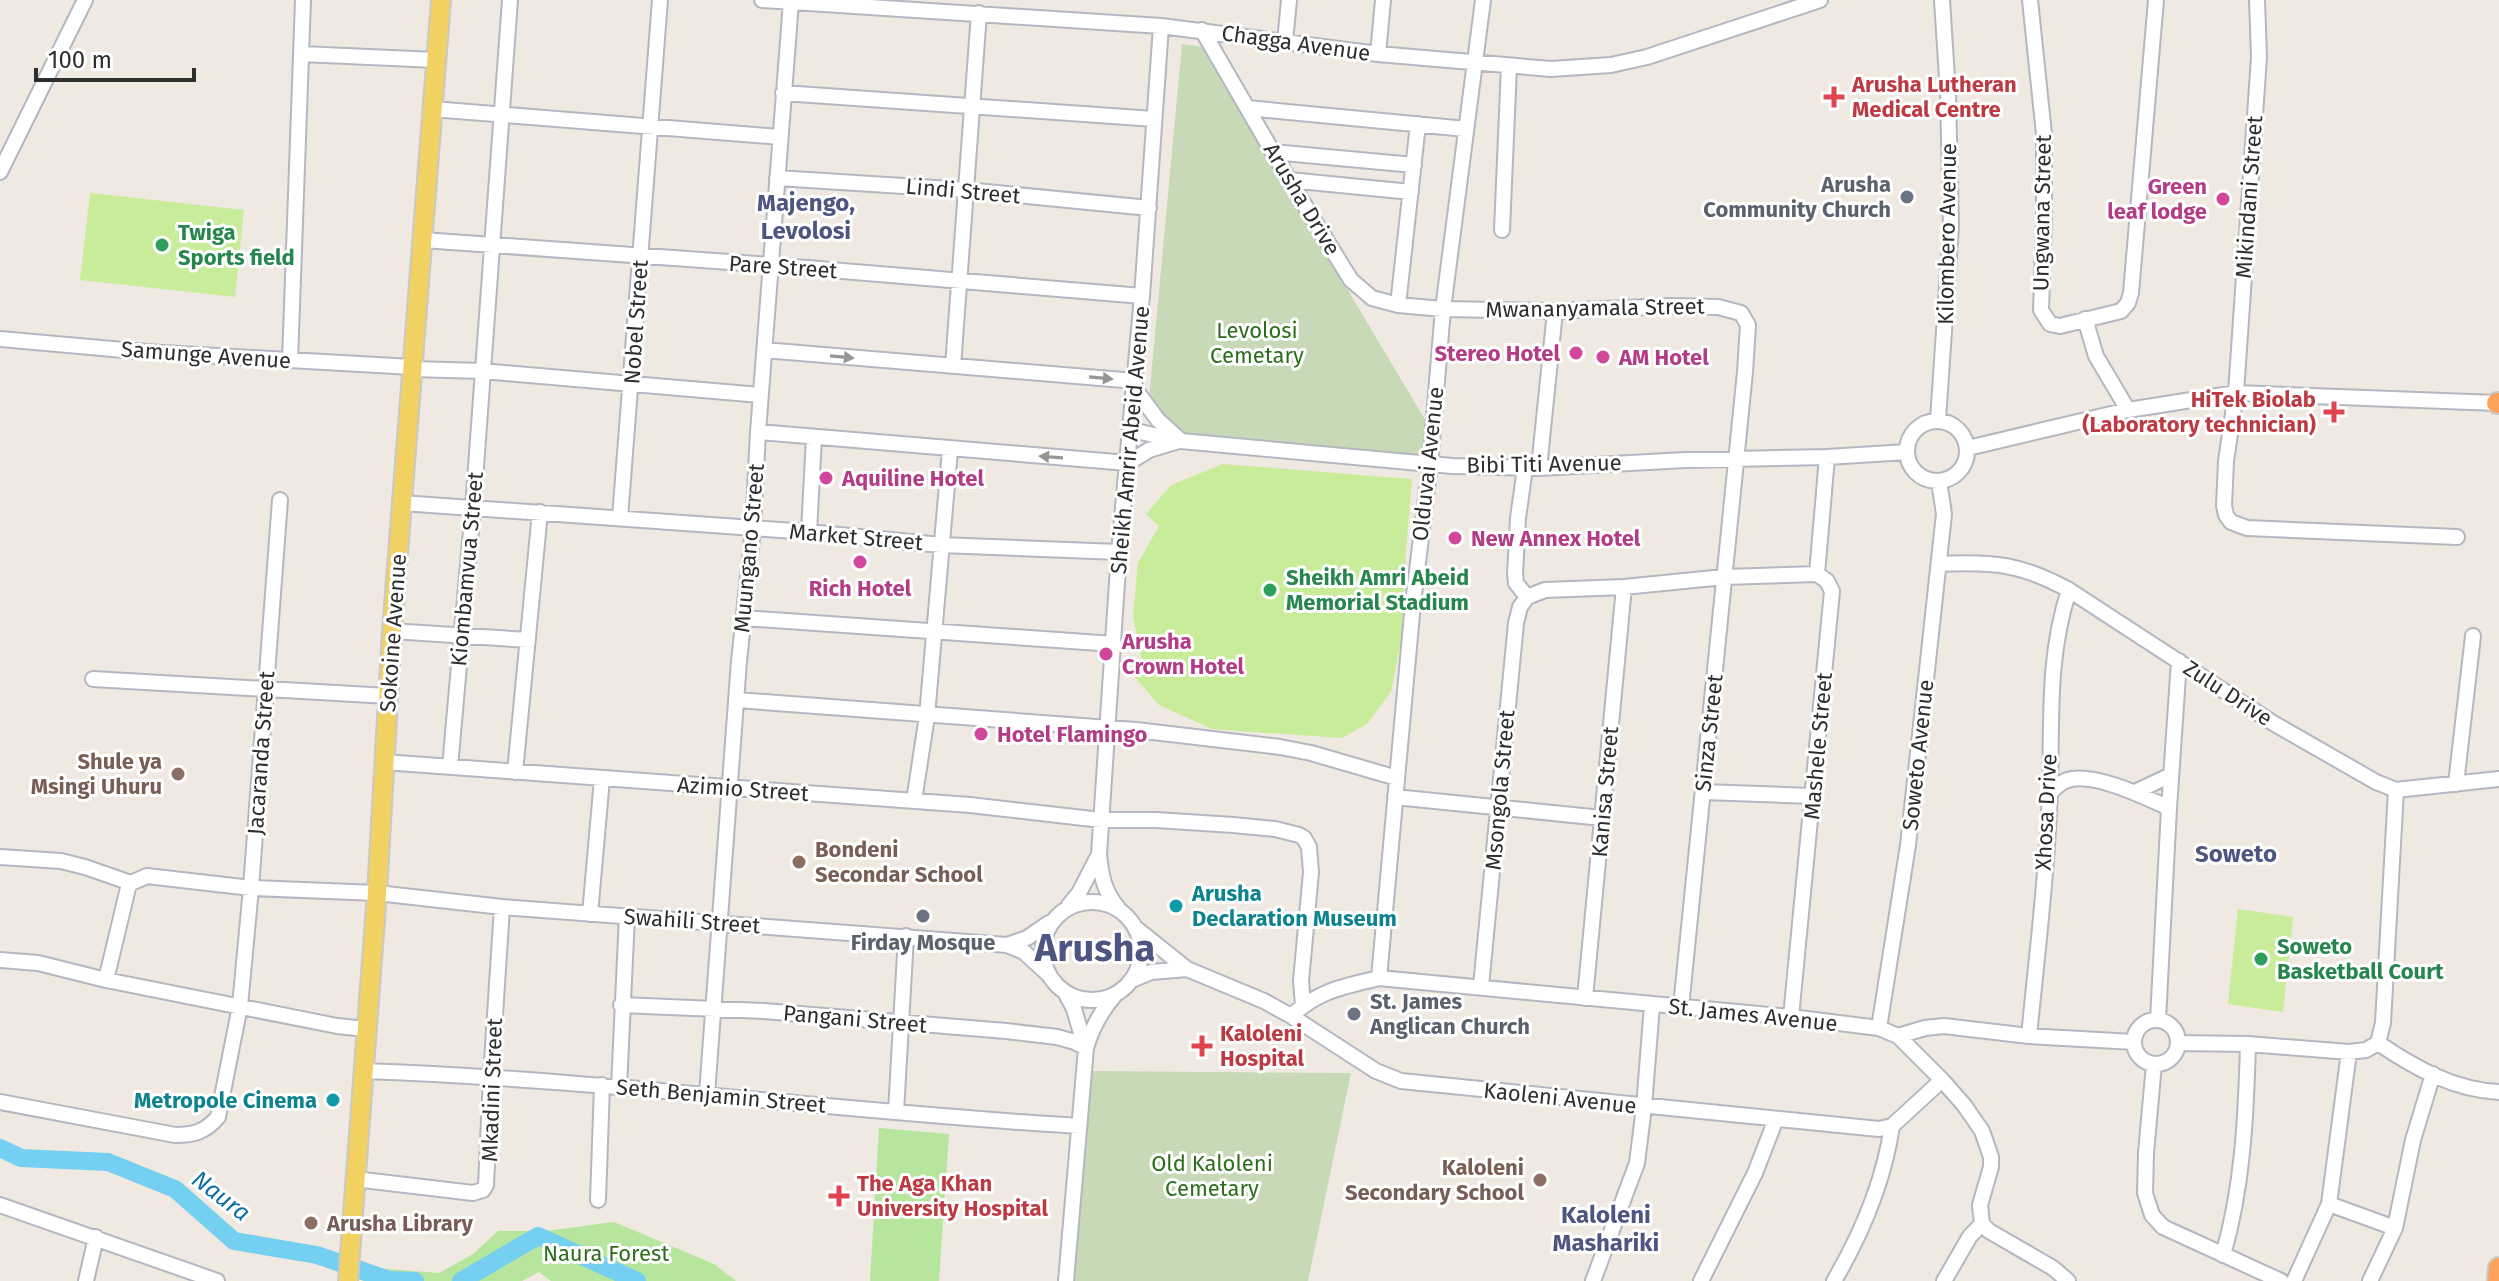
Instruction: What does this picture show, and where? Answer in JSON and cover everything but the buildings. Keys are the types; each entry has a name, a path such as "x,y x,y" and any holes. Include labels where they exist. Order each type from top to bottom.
{"highway":[{"path":"2498,1281 2499,1268"}],"main road":[{"name":"Sokoine Avenue","path":"348,1275 377,893 392,631 441,0"}],"street":[{"path":"0,172 85,0"},
{"path":"290,361 303,0"},
{"name":"Kiombamvua Street","path":"450,767 473,508 510,0"},
{"name":"Nobel Street","path":"620,518 660,0"},
{"name":"Chagga Avenue","path":"762,0 944,5 979,13 1202,30 1378,54 1551,69 1647,57 1820,0"},
{"path":"1285,42 1289,0"},
{"path":"1378,54 1383,0"},
{"name":"Olduvai Avenue","path":"1379,978 1443,309 1483,0"},
{"name":"Kilombero Avenue","path":"1938,420 1951,227 1942,0"},
{"name":"Ungwana Street","path":"2030,0 2044,134 2041,310 2050,324 2060,326 2121,311 2131,293 2156,0"},
{"name":"Mikindani Street","path":"2257,0 2259,57 2236,393 2224,506 2226,515 2231,522 2247,528 2457,537"},
{"name":"Muungano Street","path":"707,1094 743,618 753,528 760,395 791,2"},
{"path":"953,366 979,13"},
{"name":"Sheikh Amrir Abeid Avenue","path":"1099,854 1119,552 1135,385 1161,26"},
{"name":"Arusha Drive","path":"1202,30 1351,280 1372,298 1398,305 1443,309"},
{"path":"302,54 436,60"},
{"path":"1502,230 1509,66"},
{"path":"783,93 1154,119"},
{"path":"1247,108 1466,129"},
{"path":"432,109 780,137"},
{"path":"1398,305 1418,124"},
{"path":"1273,152 1414,165"},
{"name":"Lindi Street","path":"777,178 966,190 1149,208"},
{"path":"1289,180 1411,192"},
{"name":"Pare Street","path":"423,240 1142,296"},
{"name":"Mwananyamala Street","path":"1443,309 1555,311 1671,306 1718,307 1741,313 1748,325 1735,459"},
{"path":"1555,311 1532,468 1518,518 1516,583 1527,597 1545,590 1624,587 1724,577 1817,574 1827,457"},
{"path":"2085,319 2096,356 2128,410"},
{"name":"Samunge Avenue","path":"0,339 290,361 482,371 760,395"},
{"path":"764,350 1135,385 1158,420 1181,441"},
{"path":"1968,448 2128,410 2236,393 2455,403 2474,401 2495,408"},
{"path":"1938,420 1955,426 1968,448 1960,471 1951,478 1931,481 1917,473 1907,452 1913,433 1920,426 1938,420"},
{"name":"Bibi Titi Avenue","path":"1131,430 1181,441 1430,465 1532,468 1907,452"},
{"path":"758,432 1128,463 1149,450 1181,441"},
{"path":"809,532 814,437"},
{"path":"914,801 927,716 950,450"},
{"name":"Sinza Street","path":"1681,1007 1735,459"},
{"name":"Soweto Avenue","path":"1879,1028 1908,845 1939,564 1944,514 1939,481"},
{"name":"Jacaranda Street","path":"0,1102 175,1135 200,1133 218,1117 240,1006 280,500"},
{"name":"Market Street","path":"402,503 809,532 941,545 1119,552"},
{"path":"515,772 540,512"},
{"name":"Zulu Drive","path":"1939,564 2000,564 2042,575 2300,739 2355,771 2396,790"},
{"name":"Mashele Street","path":"1791,1017 1832,591 1827,581 1817,574"},
{"name":"Kanisa Street","path":"1585,998 1624,587"},
{"name":"Xhosa Drive","path":"2029,1036 2050,793 2051,676 2061,614 2069,590"},
{"name":"Msongola Street","path":"1481,986 1516,623 1520,607 1527,597"},
{"path":"743,618 1114,644"},
{"path":"392,631 528,640"},
{"path":"2456,784 2473,636"},
{"path":"2158,1020 2179,661"},
{"path":"93,679 388,696"},
{"path":"737,700 1108,729 1280,747 1397,778"},
{"name":"Azimio Street","path":"384,762 914,801 1056,813 1101,820 1156,820 1275,829 1304,838 1309,847 1311,872 1301,981 1303,1005"},
{"path":"2135,792 2171,775"},
{"path":"590,914 602,779"},
{"path":"2050,793 2065,781 2079,779 2127,788 2169,808"},
{"path":"2178,1043 2248,1044 2349,1052 2366,1050 2378,1043 2383,1023 2396,790 2499,779"},
{"path":"1704,792 1813,796"},
{"path":"1395,797 1602,818"},
{"path":"1066,1281 1086,1048 1102,1010 1132,980 1139,966 1141,950 1137,929 1109,897 1101,877 1099,854"},
{"path":"1086,1048 1074,1009 1049,975 1043,960 1043,944 1047,929 1085,884 1099,854"},
{"path":"0,857 61,861 131,883 106,980"},
{"name":"Swahili Street","path":"131,883 147,876 251,888 377,893 502,907 1007,945 1024,952 1049,975"},
{"path":"1062,912 1079,902 1093,901 1118,908"},
{"name":"Mkadini Street","path":"355,1179 473,1193 483,1190 488,1179 502,907"},
{"name":"Swahili Street","path":"1007,945 1043,929 1062,912"},
{"path":"619,1087 627,916"},
{"name":"Kaoleni Avenue","path":"1137,929 1187,969 1240,989 1291,1016 1376,1071 1401,1081 1879,1129 1892,1126"},
{"path":"896,1112 906,936"},
{"path":"0,960 38,963 106,980 337,1026 366,1029"},
{"name":"Kaoleni Avenue","path":"1132,980 1151,972 1187,969"},
{"name":"St. James Avenue","path":"1291,1016 1326,992 1379,978 1879,1028 1898,1036 1942,1080 1982,1131 1989,1147 1991,1167 1980,1205 1982,1224"},
{"path":"1064,992 1090,1000 1115,994"},
{"name":"Pangani Street","path":"621,1005 764,1011 1021,1032 1057,1037 1086,1048"},
{"path":"1593,1281 1637,1163 1652,1005"},
{"path":"2158,1020 2176,1032 2178,1043 2170,1060 2154,1064 2138,1055 2134,1042 2139,1028 2158,1020"},
{"path":"1898,1036 1944,1026 2029,1036 2134,1042"},
{"path":"2378,1043 2406,1062 2464,1089 2499,1092"},
{"path":"2223,1255 2235,1215 2239,1185 2248,1044"},
{"path":"2294,1281 2329,1204 2349,1052"},
{"path":"2154,1064 2145,1193 2152,1215 2163,1227 2281,1281"},
{"name":"Seth Benjamin Street","path":"362,1071 602,1085 1079,1126"},
{"path":"2370,1281 2395,1228 2413,1140 2433,1074"},
{"path":"1834,1281 1868,1213 1887,1158 1892,1126 1942,1080"},
{"path":"598,1200 602,1085"},
{"path":"1701,1281 1755,1173 1776,1119"},
{"path":"2329,1204 2395,1228"},
{"path":"0,1205 217,1281"},
{"path":"1944,1281 1970,1236 1982,1224 2053,1268 2068,1281"},
{"path":"86,1281 96,1237"}],"green space":[{"name":"Levolosi Cemetary","path":"1182,44 1203,47 1436,438 1434,458 1183,442 1149,399"},
{"name":"Twiga Sports field","path":"90,193 244,210 235,297 80,280"},
{"name":"Sheikh Amri Abeid Memorial Stadium","path":"1223,464 1412,479 1402,635 1391,692 1367,724 1342,738 1212,729 1159,705 1132,674 1142,662 1133,616 1138,563 1159,526 1146,514 1171,485"},
{"name":"Soweto Basketball Court","path":"2238,909 2293,917 2283,1012 2228,1004"},
{"name":"Old Kaloleni Cemetary","path":"1091,1071 1351,1073 1308,1281 1074,1281"},
{"path":"879,1128 949,1134 939,1281 870,1281"},
{"name":"Naura Forest","path":"614,1222 714,1264 736,1281 551,1281 539,1272 522,1281 362,1281 362,1267 439,1273 473,1254 498,1231 546,1231"}],"waterway":[{"name":"Naura","path":"0,1148 21,1158 108,1162 175,1189 234,1241 317,1255 389,1280 415,1281"},
{"name":"Naura","path":"461,1281 538,1236 637,1281"}],"place":[{"name":"Arusha Lutheran Medical Centre","path":"1834,97"},
{"name":"Arusha Community Church","path":"1907,197"},
{"name":"Green leaf lodge","path":"2223,199"},
{"name":"Twiga Sports field","path":"162,245"},
{"name":"Stereo Hotel","path":"1576,353"},
{"name":"AM Hotel","path":"1603,357"},
{"name":"HiTek Biolab (Laboratory technician)","path":"2334,412"},
{"name":"Aquiline Hotel","path":"826,478"},
{"name":"New Annex Hotel","path":"1455,538"},
{"name":"Rich Hotel","path":"860,562"},
{"name":"Sheikh Amri Abeid Memorial Stadium","path":"1270,590"},
{"name":"Arusha Crown Hotel","path":"1106,654"},
{"name":"Hotel Flamingo","path":"981,734"},
{"name":"Shule ya Msingi Uhuru","path":"178,774"},
{"name":"Bondeni Secondar School","path":"799,862"},
{"name":"Arusha Declaration Museum","path":"1176,906"},
{"name":"Firday Mosque","path":"923,916"},
{"name":"Soweto Basketball Court","path":"2261,959"},
{"name":"St. James Anglican Church","path":"1354,1014"},
{"name":"Kaloleni Hospital","path":"1202,1046"},
{"name":"Metropole Cinema","path":"333,1100"},
{"name":"Kaloleni Secondary School","path":"1540,1180"},
{"name":"The Aga Khan University Hospital","path":"839,1196"},
{"name":"Arusha Library","path":"311,1223"}],"district":[{"name":"Majengo, Levolosi","path":"806,217"},
{"name":"Soweto","path":"2236,854"},
{"name":"Arusha","path":"1095,948"},
{"name":"Kaloleni Mashariki","path":"1606,1229"}]}
